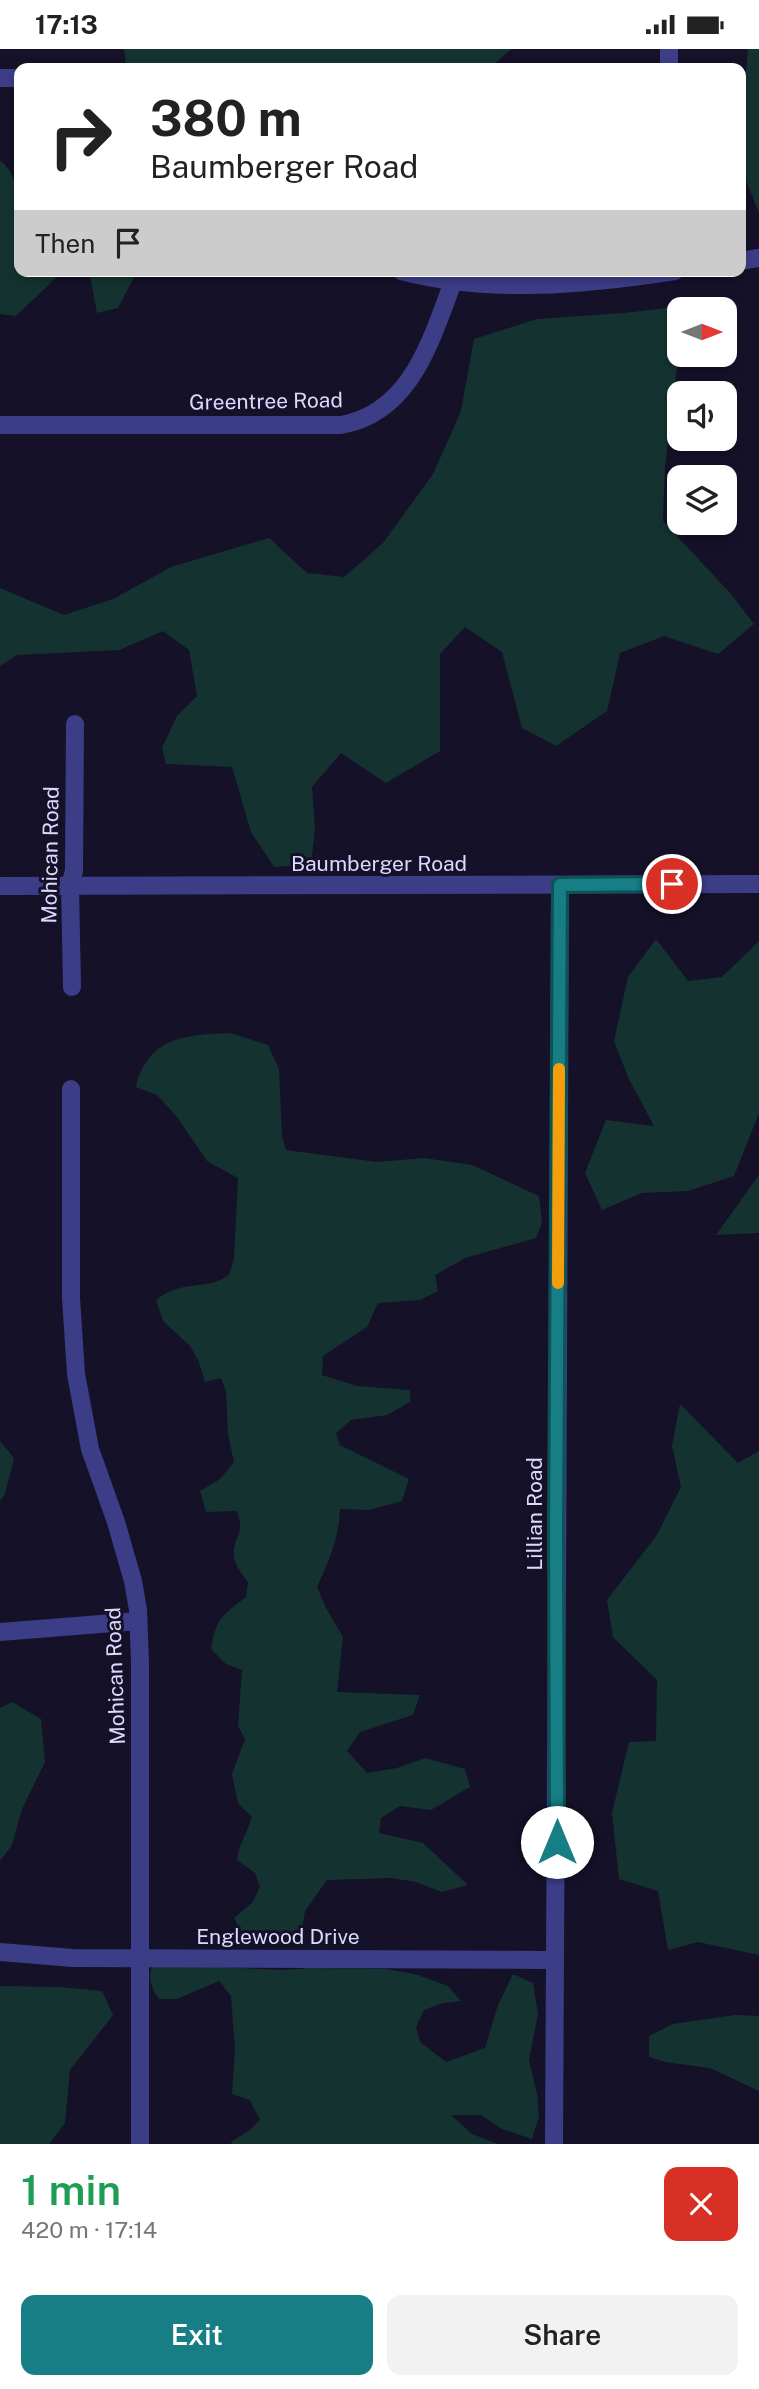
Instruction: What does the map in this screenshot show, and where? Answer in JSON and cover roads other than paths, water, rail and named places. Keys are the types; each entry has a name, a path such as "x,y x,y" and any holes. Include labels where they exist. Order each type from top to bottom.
{"street":[{"path":"429,277 491,285 545,284 630,277"},
{"name":"Greentree Road","path":"0,425 341,425 357,422 380,411 404,387 428,348 453,282"},
{"name":"Mohican Road","path":"72,987 70,885 74,871 75,724"},
{"name":"Baumberger Road","path":"0,886 759,884"},
{"name":"Lillian Road","path":"554,2144 560,885"},
{"name":"Mohican Road","path":"71,1089 71,1298 76,1374 90,1449 125,1552 138,1621 141,1662 140,2144"},
{"path":"0,1632 138,1621"},
{"name":"Englewood Drive","path":"0,1952 73,1958 555,1960"}]}
